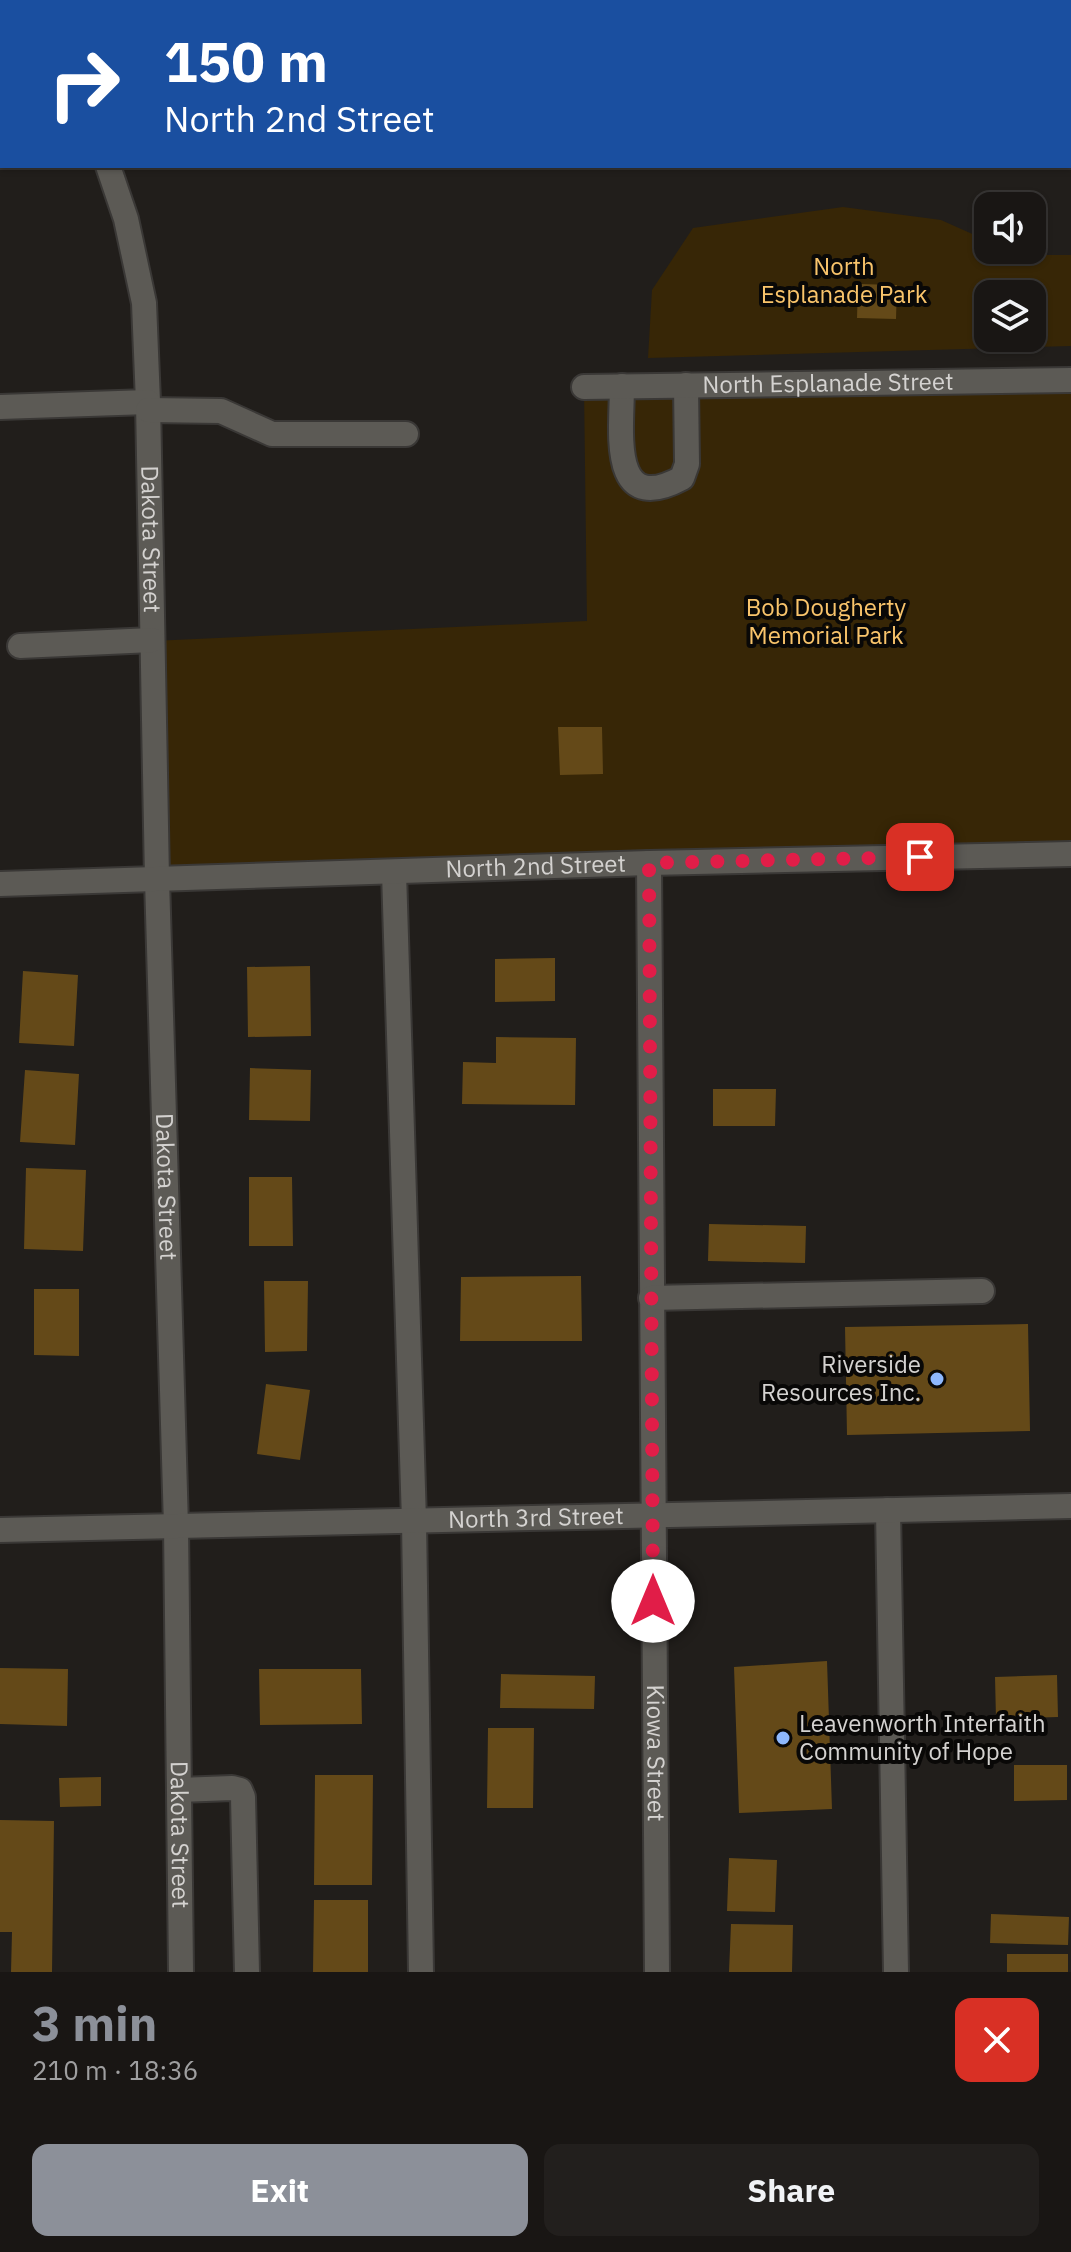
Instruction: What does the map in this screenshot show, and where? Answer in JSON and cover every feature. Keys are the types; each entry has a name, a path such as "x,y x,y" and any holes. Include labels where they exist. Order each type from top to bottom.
{"street":[{"name":"Dakota Street","path":"109,168 126,219 144,303 176,1526 181,1972"},
{"name":"North Esplanade Street","path":"584,387 1071,380"},
{"path":"622,386 623,470 633,482 650,487 670,484 682,478 687,464 686,385"},
{"path":"0,407 148,406 221,411 272,434 406,434"},
{"path":"20,646 152,640"},
{"name":"North 2nd Street","path":"0,884 649,863 1071,854"},
{"name":"Kiowa Street","path":"649,863 657,1972"},
{"path":"394,872 414,1521 421,1972"},
{"path":"651,1298 982,1291"},
{"name":"North 3rd Street","path":"0,1530 1071,1506"},
{"path":"888,1510 896,1972"},
{"path":"179,1790 232,1788 240,1790 243,1797 247,1972"}],"green space":[{"name":"North Esplanade Park","path":"843,207 941,220 974,235 974,264 1046,264 1046,255 1071,255 1071,346 1046,347 1046,280 974,280 974,349 648,358 652,290 693,228"},
{"name":"Bob Dougherty Memorial Park","path":"1071,380 1071,854 157,879 152,641 587,621 584,387"}],"building":[{"path":"858,284 897,285 896,319 857,318"},
{"path":"558,727 602,727 603,774 560,775"},
{"path":"555,958 555,1001 495,1002 495,959"},
{"path":"310,966 311,1036 248,1037 247,967"},
{"path":"23,971 78,975 74,1046 19,1043"},
{"path":"496,1037 576,1038 575,1105 462,1104 463,1062 496,1063"},
{"path":"250,1068 311,1070 310,1121 249,1120"},
{"path":"25,1070 79,1074 75,1145 20,1142"},
{"path":"713,1089 776,1089 775,1126 713,1126"},
{"path":"26,1168 86,1170 83,1251 24,1249"},
{"path":"249,1177 292,1177 293,1246 249,1246"},
{"path":"709,1224 806,1226 805,1263 708,1261"},
{"path":"581,1276 582,1341 460,1341 461,1277"},
{"path":"264,1281 308,1281 307,1351 265,1352"},
{"path":"34,1289 79,1289 79,1356 34,1355"},
{"name":"Riverside Resources Inc.","path":"1028,1324 1030,1431 847,1435 845,1327"},
{"path":"266,1384 310,1390 300,1460 257,1454"},
{"name":"Leavenworth Interfaith Community of Hope","path":"827,1661 832,1809 739,1813 734,1667"},
{"path":"0,1668 68,1669 67,1726 0,1724"},
{"path":"259,1669 361,1669 362,1724 260,1725"},
{"path":"501,1674 595,1676 594,1709 500,1708"},
{"path":"1057,1675 1058,1717 996,1719 995,1677"},
{"path":"488,1728 534,1728 533,1808 487,1808"},
{"path":"1014,1765 1067,1765 1067,1800 1014,1801"},
{"path":"315,1775 373,1775 372,1885 314,1885"},
{"path":"101,1777 101,1806 60,1807 59,1778"},
{"path":"0,1820 54,1821 52,1972 11,1972 12,1932 0,1932"},
{"path":"729,1858 777,1860 775,1912 727,1911"},
{"path":"314,1900 368,1900 368,1972 313,1972"},
{"path":"991,1914 1069,1917 1068,1945 990,1943"},
{"path":"731,1924 793,1925 792,1972 729,1972"},
{"path":"1007,1954 1068,1954 1068,1972 1007,1972"}],"place":[{"name":"Riverside Resources Inc.","path":"937,1379"},
{"name":"Leavenworth Interfaith Community of Hope","path":"783,1738"}],"route":[{"path":"653,1601 649,863 920,857"}]}
